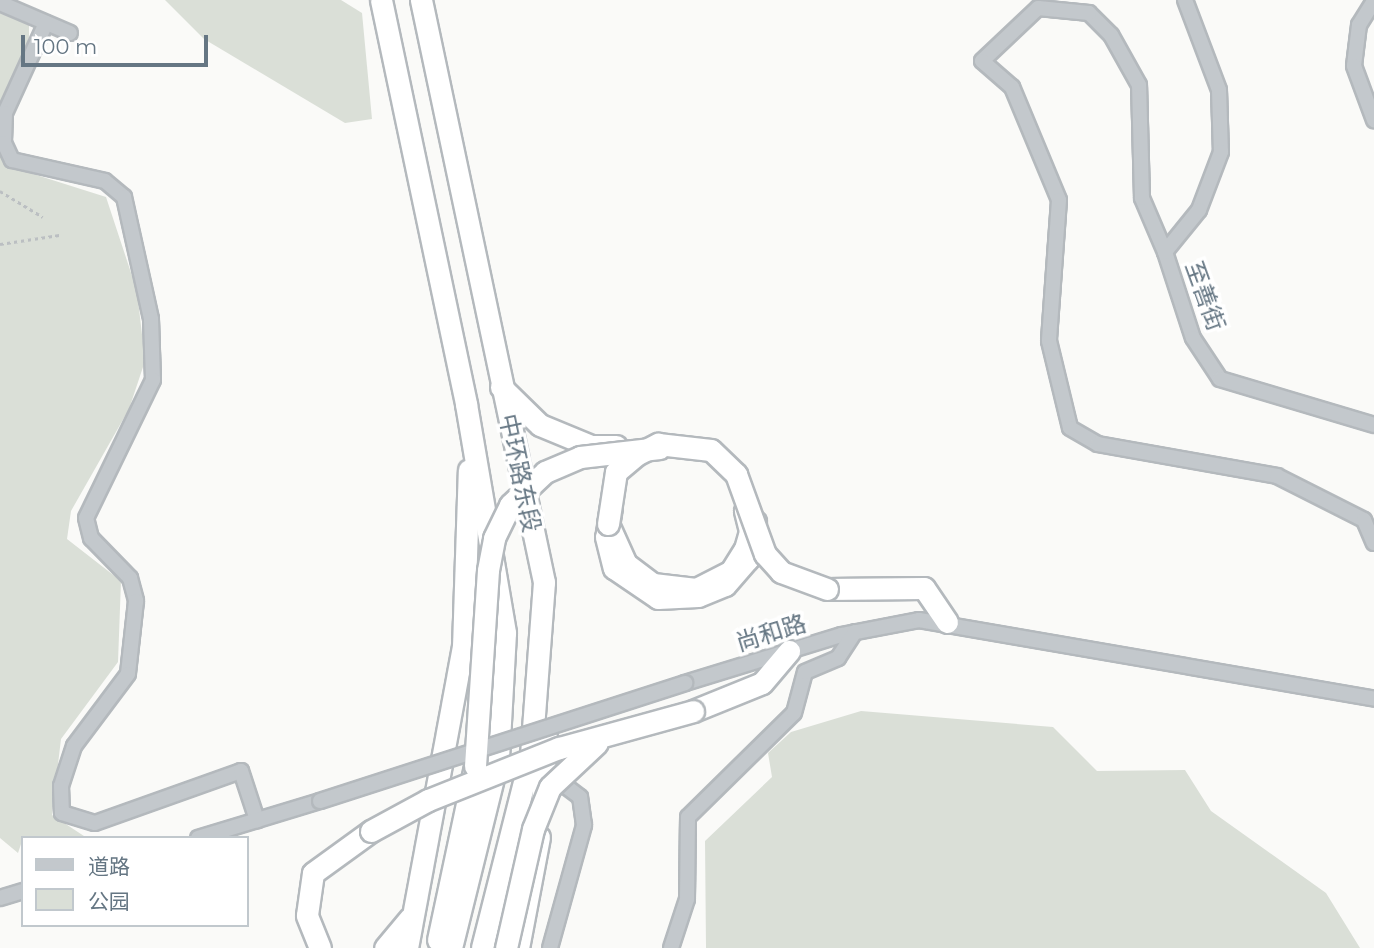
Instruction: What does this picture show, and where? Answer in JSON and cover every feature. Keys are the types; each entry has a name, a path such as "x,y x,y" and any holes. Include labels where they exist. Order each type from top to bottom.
{"highway":[{"name":"中环路东段","path":"381,0 470,426 505,633 498,758 486,820 441,945"},
{"name":"中环路东段","path":"421,0 544,582 531,754 482,948"},
{"path":"501,387 540,425 591,446 687,439 713,446 748,482 755,506 754,541 725,585 698,596 658,598 614,568 606,537 611,505 637,461 659,448"},
{"path":"407,948 463,648 470,426"},
{"path":"441,945 475,766 488,570 510,505 545,472 580,457 659,448 689,450 728,472 750,531 731,571 709,587 680,591 653,584 626,564 608,524 616,472 658,444 688,444 729,463 765,554 781,572 827,589 924,588 947,622"},
{"path":"517,948 534,877 545,775 549,661 544,582"},
{"path":"320,948 307,915 313,873 370,831 428,800 615,732 693,711 762,683 789,651"},
{"path":"506,948 533,828 550,787 589,748 615,732"},
{"path":"385,948 415,910"}],"street":[{"name":"至善街","path":"1185,0 1219,90 1222,152 1199,210 1165,251 1193,338 1220,379 1374,425"},
{"path":"1374,1 1359,25 1354,66 1374,120"},
{"path":"0,3 70,33"},
{"path":"1165,251 1142,198 1139,85 1111,35 1089,13 1038,8 982,61 1012,87 1059,200 1049,341 1070,428 1098,444 1278,476 1364,520 1374,543"},
{"path":"46,23 5,113 4,143 12,160 105,181 124,197 151,318 153,380 86,518 90,538 130,578 136,601 128,674 74,746 61,786 62,813 95,823 241,771 257,820"},
{"name":"尚和路","path":"205,836 789,651 855,632 919,620 947,622 1374,699"},
{"path":"671,948 687,900 688,817 763,737 794,713 805,672 838,658 855,632"},
{"path":"545,775 580,797 584,825 550,948"},
{"path":"0,898 21,892"}],"path":[{"path":"0,191 43,217"},
{"path":"0,244 59,235"}],"green space":[{"path":"165,0 341,0 362,13 372,119 345,123 204,39"},
{"path":"0,10 29,21 29,38 0,110"},
{"path":"0,152 8,166 106,197 137,291 145,361 129,409 71,511 67,539 121,581 118,662 61,739 52,815 84,836 21,836 18,853 0,838"},
{"path":"861,711 1053,727 1097,771 1185,770 1211,811 1326,893 1360,948 706,948 705,841 772,777 768,753 791,732"}]}
